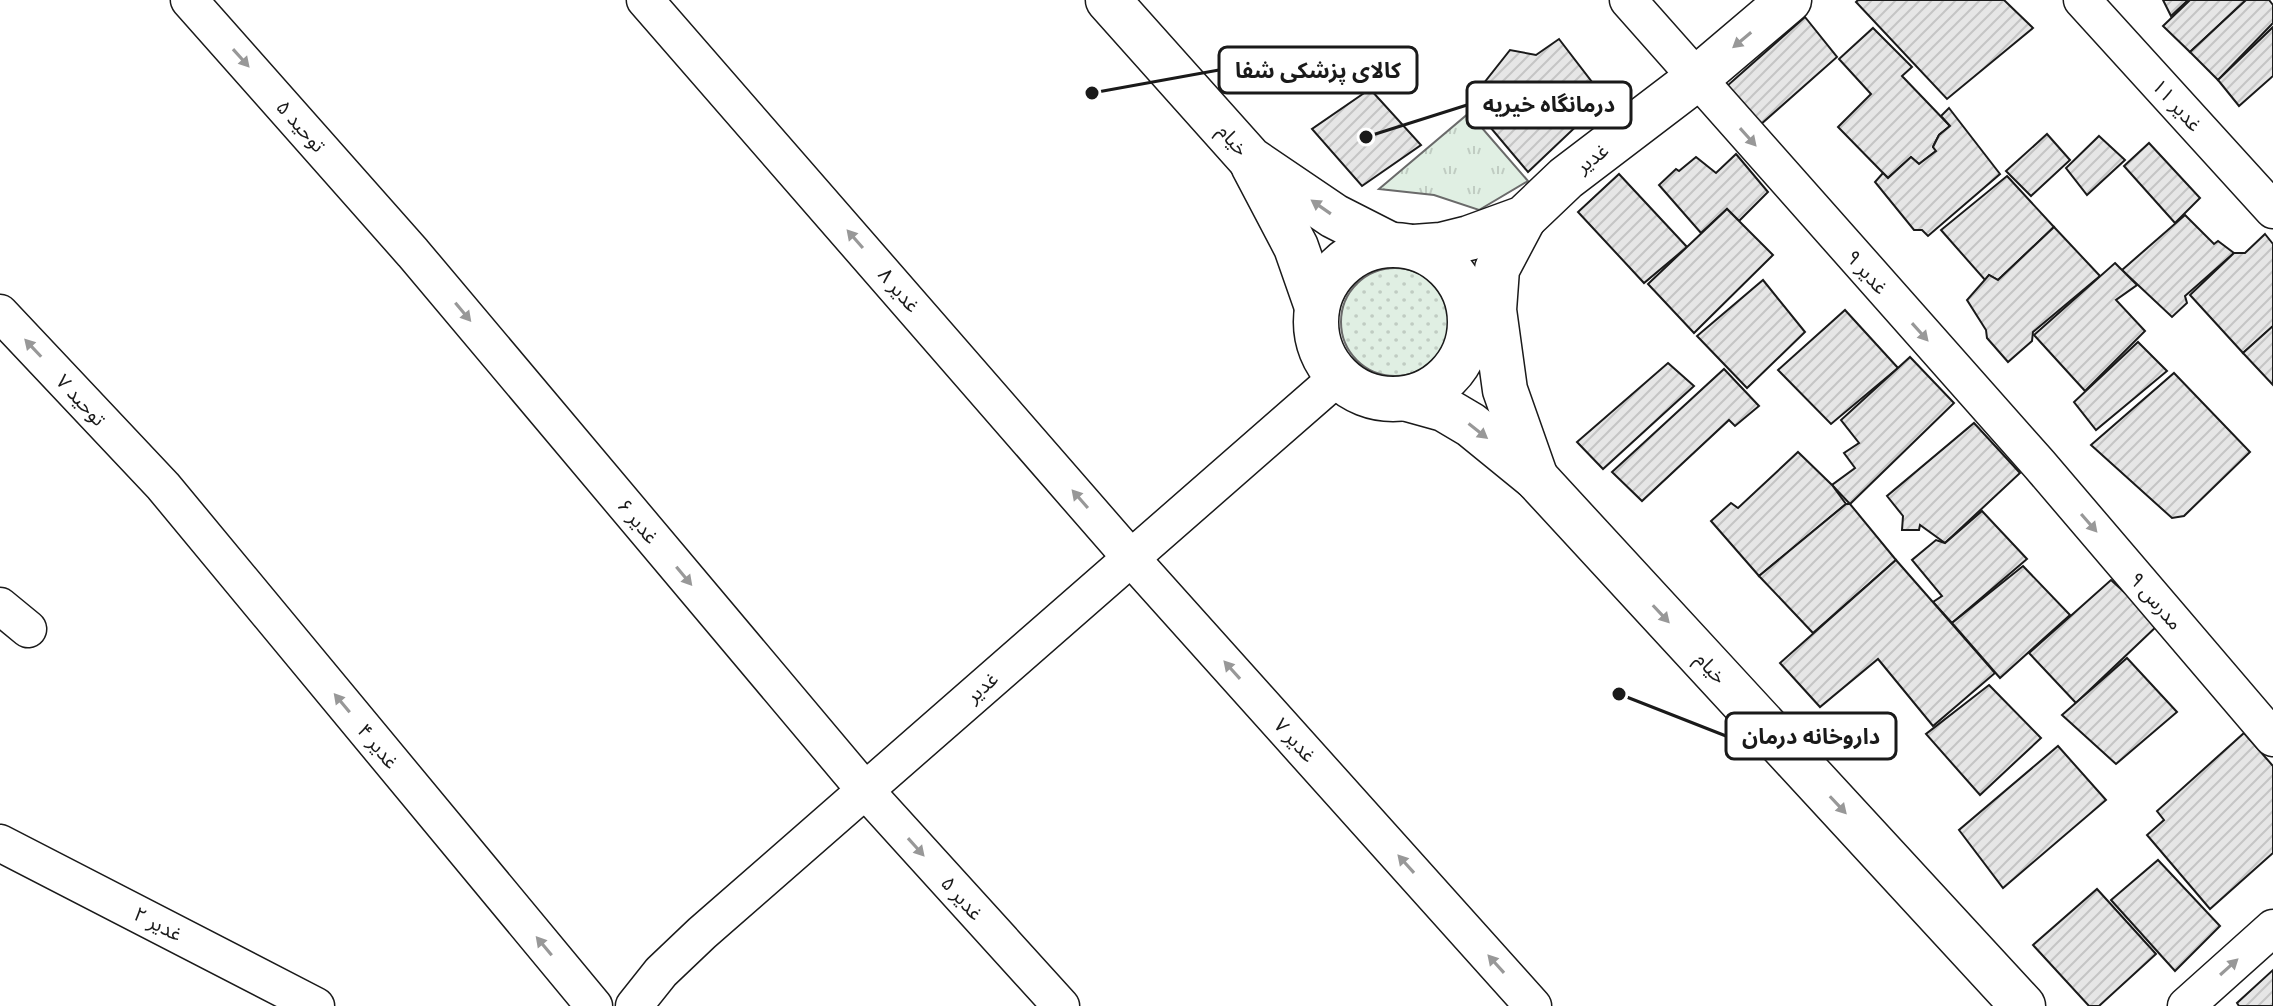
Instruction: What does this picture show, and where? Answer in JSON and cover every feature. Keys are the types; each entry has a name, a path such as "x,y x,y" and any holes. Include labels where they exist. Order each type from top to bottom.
{"main road":[{"name":"خیام","path":"1108,0 1250,159 1334,216 1401,246"},
{"name":"غدیر","path":"1401,246 1441,245 1524,218 1566,178 1696,79 1789,0"},
{"path":"1250,159 1296,247 1317,307"},
{"path":"1524,218 1497,269 1494,310 1505,390 1536,478"},
{"path":"1401,246 1437,258 1456,276 1468,300 1471,326 1465,353 1451,376 1431,391 1408,399 1382,400 1359,392 1338,377 1324,356 1316,332 1317,307 1326,283 1342,263 1364,250 1401,246"},
{"name":"خیام","path":"1408,399 1444,409 1471,425 1536,478 2023,1006"}],"street":[{"name":"توحید ۵","path":"189,0 413,253"},
{"name":"غدیر ۹","path":"1628,0 2039,464"},
{"name":"غدیر ۱۱","path":"2082,0 2273,210"},
{"name":"غدیر ۸","path":"656,12 1131,558"},
{"name":"غدیر ۶","path":"413,253 864,789"},
{"name":"توحید ۷","path":"0,313 163,486"},
{"name":"غدیر","path":"634,1006 661,972 691,943 1338,377"},
{"name":"مدرس ۹","path":"2039,464 2273,738"},
{"name":"غدیر ۴","path":"163,486 594,1006"},
{"name":"غدیر ۷","path":"1131,558 1533,1006"},
{"path":"0,606 28,629"},
{"name":"غدیر ۵","path":"864,789 1061,1006"},
{"name":"غدیر ۲","path":"0,843 316,1006"},
{"path":"2186,1006 2273,928"}],"green space":[{"path":"1469,113 1528,181 1479,210 1434,195 1379,189"},
{"path":"1395,268 1416,272 1433,284 1445,301 1449,322 1445,343 1433,360 1416,372 1395,376 1374,372 1357,360 1345,343 1341,322 1345,301 1357,284 1374,272"}],"building":[{"path":"2004,0 2033,28 1947,99 1856,2"},
{"path":"2163,0 2188,0 2171,16"},
{"path":"2190,0 2246,0 2190,52 2163,26"},
{"path":"2246,0 2269,0 2273,5 2273,23 2218,80 2190,52"},
{"path":"1805,17 1837,57 1760,125 1727,86"},
{"path":"2273,27 2273,76 2239,106 2218,80"},
{"path":"1873,28 1912,67 1902,76 1950,126 1939,135 1933,147 1936,151 1919,164 1911,157 1888,178 1838,127 1871,94 1839,59"},
{"path":"1559,39 1605,99 1528,172 1469,102 1510,50 1536,55"},
{"path":"1370,89 1421,145 1362,186 1312,129"},
{"path":"1949,108 2000,174 1928,236 1922,230 1914,230 1875,182 1883,173 1888,178 1911,157 1919,164 1936,151 1933,147 1939,135 1950,126 1941,116"},
{"path":"2047,134 2070,160 2031,196 2006,171"},
{"path":"2099,136 2125,160 2087,195 2066,168"},
{"path":"2149,143 2200,198 2175,223 2124,166"},
{"path":"1736,154 1768,192 1739,221 1727,209 1701,233 1659,185 1676,169 1679,171 1696,157 1716,173"},
{"path":"1619,174 1687,247 1644,283 1578,212"},
{"path":"2007,176 2054,227 1998,280 1989,275 1985,280 1941,230"},
{"path":"1727,209 1773,255 1694,333 1648,284"},
{"path":"2185,215 2214,244 2218,241 2234,253 2185,296 2187,303 2172,317 2122,270"},
{"path":"2054,227 2100,276 2033,332 2032,341 2008,362 1987,338 1986,330 1967,300 1989,275 1998,280"},
{"path":"2265,234 2273,244 2273,326 2243,353 2190,295 2234,253 2245,253"},
{"path":"2115,263 2137,285 2116,300 2145,331 2085,391 2034,335"},
{"path":"1763,280 1805,332 1747,388 1697,336"},
{"path":"1845,310 1898,368 1831,424 1778,370"},
{"path":"2273,326 2273,385 2243,353"},
{"path":"2138,342 2167,371 2096,430 2074,402"},
{"path":"1910,357 1954,403 1850,504 1832,485 1855,468 1844,453 1859,443 1841,420"},
{"path":"1668,363 1694,386 1603,469 1577,442"},
{"path":"1724,369 1759,406 1735,426 1729,420 1642,501 1612,472"},
{"path":"2174,373 2250,452 2184,516 2172,518 2091,445"},
{"path":"1974,423 2020,473 1945,543 1920,525 1919,530 1902,530 1903,516 1887,496"},
{"path":"1798,452 1832,485 1846,504 1759,576 1711,521 1731,503 1738,508"},
{"path":"1846,504 1850,504 1896,560 1813,633 1759,576"},
{"path":"1982,511 2027,559 1952,623 1933,602 1942,596 1912,560 1936,540 1945,543"},
{"path":"1896,560 1995,673 1933,726 1878,659 1820,707 1780,663"},
{"path":"2023,566 2070,615 2000,678 1952,623"},
{"path":"2111,580 2159,624 2076,703 2029,653"},
{"path":"2127,658 2177,712 2116,764 2062,715"},
{"path":"1989,685 2041,738 1980,795 1926,734"},
{"path":"2244,733 2273,766 2273,853 2210,909 2147,835 2164,820 2157,811"},
{"path":"2058,746 2106,800 2003,888 1959,830"},
{"path":"2158,860 2220,926 2175,971 2111,900"},
{"path":"2097,889 2156,954 2099,1006 2089,1006 2033,945"},
{"path":"2273,970 2273,1006 2239,1006 2237,1003"}],"place":[{"name":"کالای پزشکی شفا","path":"1092,93"},
{"name":"درمانگاه خیریه","path":"1366,137"},
{"name":"داروخانه درمان","path":"1619,694"}]}
